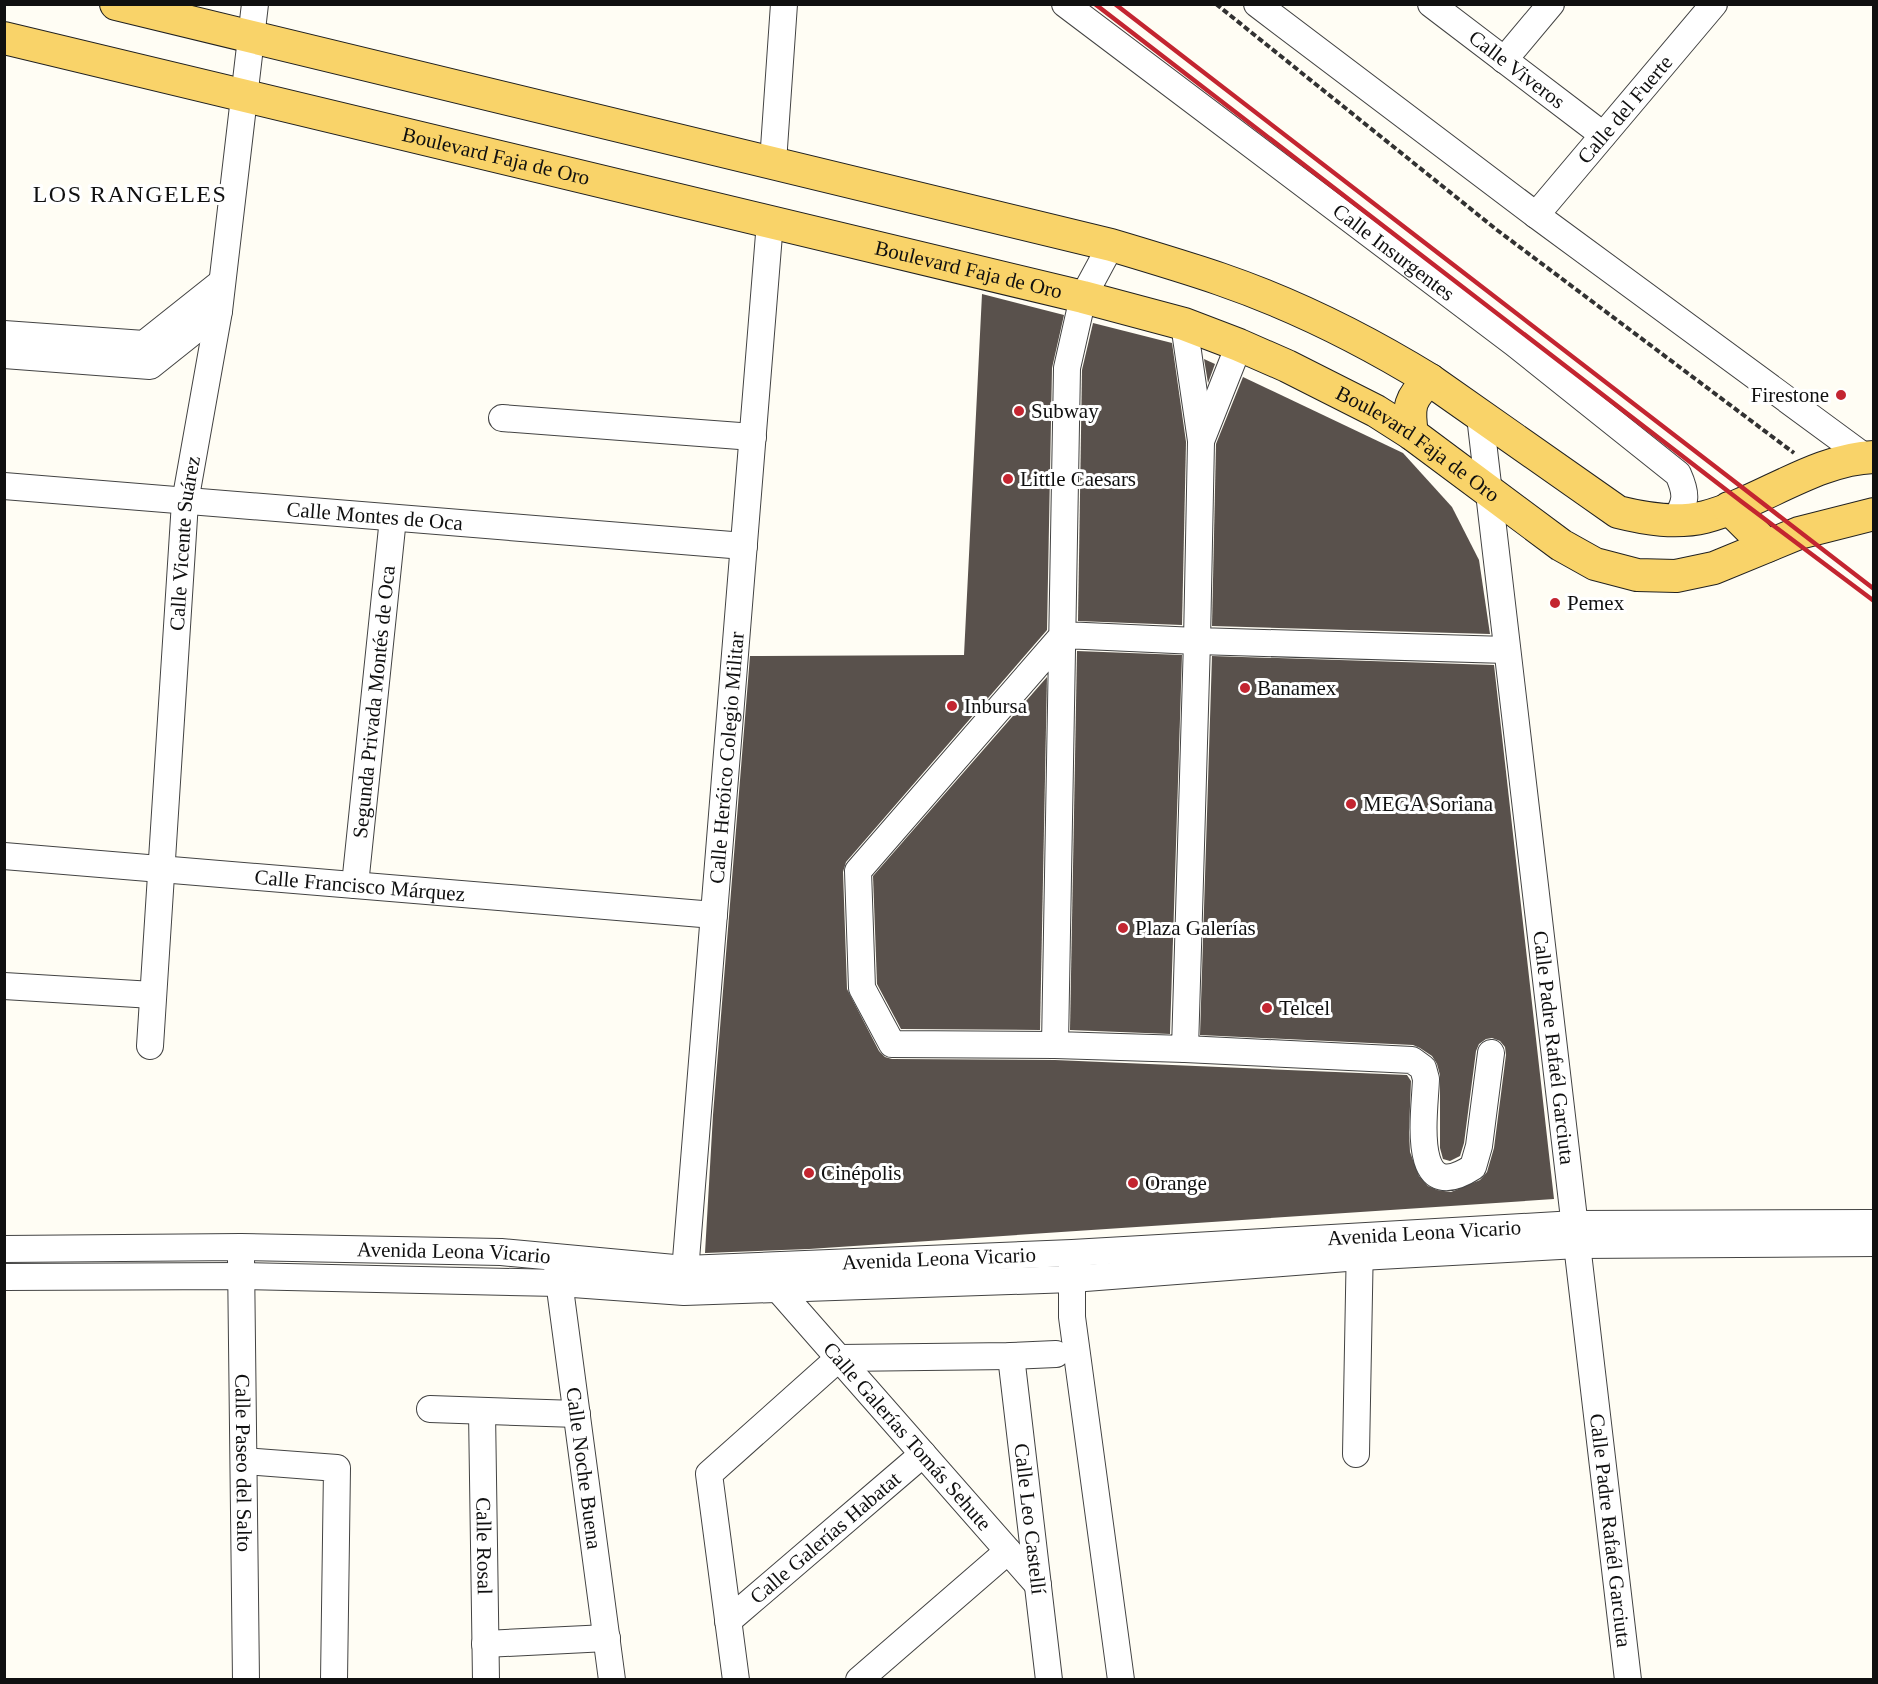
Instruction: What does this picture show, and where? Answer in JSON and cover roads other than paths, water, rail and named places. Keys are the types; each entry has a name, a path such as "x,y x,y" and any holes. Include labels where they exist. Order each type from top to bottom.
{"main road":[{"path":"116,4 1112,245 1222,279 1305,314 1400,361 1618,512 1646,519 1674,520 1704,517 1816,470 1869,457"},
{"name":"Boulevard Faja de Oro","path":"4,38 246,94 1083,297 1184,324 1287,366 1376,411 1412,434 1569,550 1595,564 1637,575 1676,576 1714,568 1799,533 1874,514"},
{"path":"1412,434 1409,413 1417,392 1430,380"},
{"path":"1729,508 1767,546"}],"street":[{"name":"Calle Vicente Suárez","path":"150,1046 185,502 219,311 255,4"},
{"path":"772,162 784,4"},
{"name":"Calle Insurgentes","path":"1065,4 1514,343 1678,474 1685,489 1684,506 1674,520"},
{"path":"1257,4 1536,215 1869,457"},
{"name":"Calle Viveros","path":"1431,4 1603,135"},
{"path":"1504,60 1551,4"},
{"name":"Calle del Fuerte","path":"1536,215 1714,4"},
{"name":"Calle Heróico Colegio Militar","path":"685,1280 770,222"},
{"path":"1055,1045 1067,368 1083,297 1112,245"},
{"path":"4,355 37,347 144,344 222,282"},
{"path":"4,334 37,347 150,366 219,311"},
{"path":"1184,324 1201,441 1185,1049"},
{"path":"1201,441 1239,345"},
{"name":"Calle Padre Rafaél Garciuta","path":"1480,416 1628,1680"},
{"path":"502,418 753,437"},
{"name":"Calle Montes de Oca","path":"4,486 744,546"},
{"name":"Segunda Privada Montés de Oca","path":"356,885 393,518"},
{"path":"1063,635 1507,650"},
{"path":"1063,635 858,871 862,988 892,1044 1055,1045 1412,1060 1423,1068 1426,1079 1423,1150 1429,1166 1436,1174 1447,1177 1459,1176 1473,1167 1479,1146 1491,1053"},
{"name":"Calle Francisco Márquez","path":"4,856 714,915"},
{"path":"4,986 153,995"},
{"name":"Avenida Leona Vicario","path":"4,1277 242,1276 559,1283 685,1280 1072,1253 1360,1247 1576,1235 1874,1223"},
{"name":"Avenida Leona Vicario","path":"1576,1235 1874,1244"},
{"name":"Avenida Leona Vicario","path":"4,1249 241,1247 501,1252 556,1257 685,1280 778,1289 1072,1279 1360,1247"},
{"name":"Calle Paseo del Salto","path":"241,1247 246,1680"},
{"path":"1356,1454 1360,1247"},
{"path":"132,1248 132,1276"},
{"path":"1072,1253 1072,1317 1121,1680"},
{"name":"Calle Noche Buena","path":"556,1257 612,1680"},
{"name":"Calle Galerías Tomás Sehute","path":"778,1289 1038,1585"},
{"path":"736,1680 709,1474 839,1358 1056,1354"},
{"name":"Calle Leo Castellí","path":"1011,1356 1049,1679"},
{"path":"430,1409 577,1414"},
{"name":"Calle Rosal","path":"482,1411 486,1680"},
{"name":"Calle Galerías Habatat","path":"728,1621 923,1454"},
{"path":"244,1461 338,1468 334,1680"},
{"path":"859,1680 1008,1551"},
{"path":"485,1644 607,1638"}],"railway":[{"path":"1095,4 1874,601"},
{"path":"1115,4 1874,589"}],"place":[{"name":"Firestone","path":"1841,395"},
{"name":"Subway","path":"1019,411"},
{"name":"Little Caesars","path":"1008,479"},
{"name":"Pemex","path":"1555,603"},
{"name":"Banamex","path":"1245,688"},
{"name":"Inbursa","path":"952,706"},
{"name":"MEGA Soriana","path":"1351,804"},
{"name":"Plaza Galerías","path":"1123,928"},
{"name":"Telcel","path":"1267,1008"},
{"name":"Cinépolis","path":"809,1173"},
{"name":"Orange","path":"1133,1183"}],"district":[{"name":"LOS RANGELES","path":"130,194"}]}
